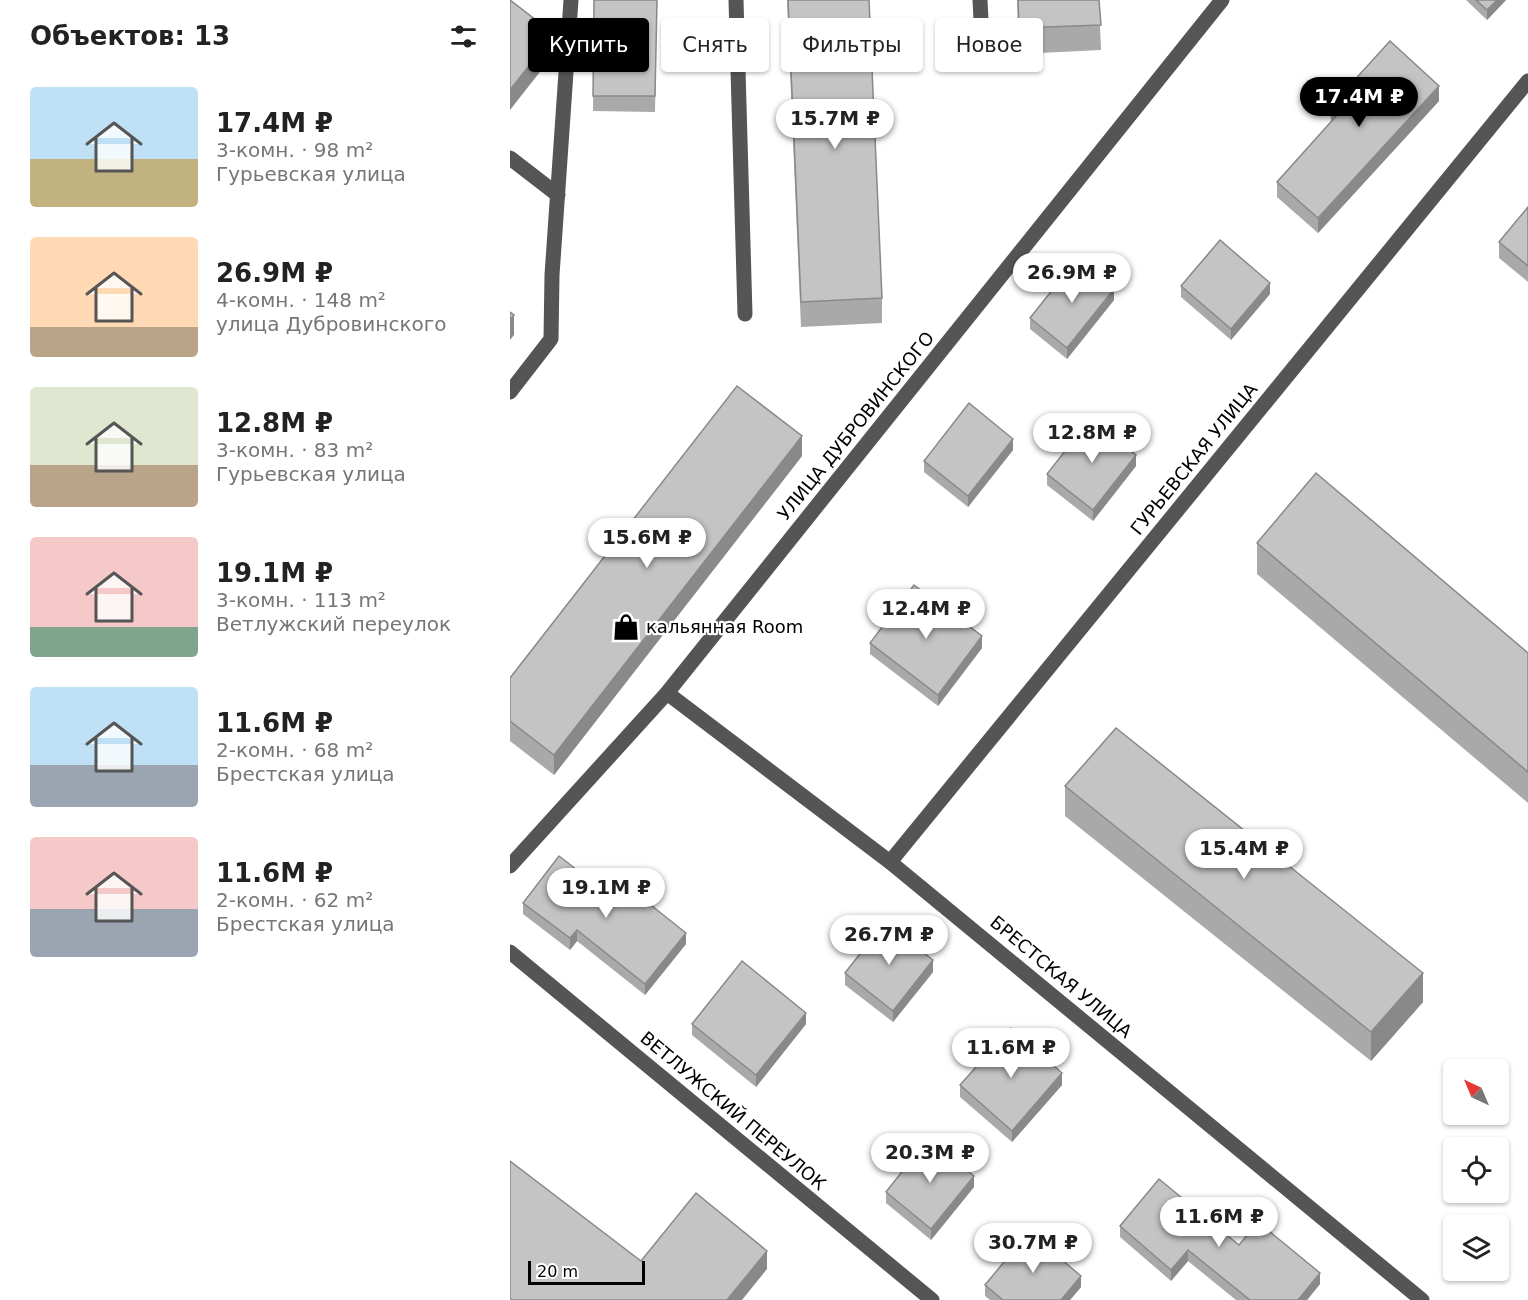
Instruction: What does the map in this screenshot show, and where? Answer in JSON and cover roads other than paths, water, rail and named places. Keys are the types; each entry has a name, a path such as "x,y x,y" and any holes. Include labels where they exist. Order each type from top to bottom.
{"street":[{"path":"510,392 551,339 552,275 571,0"},
{"path":"736,0 745,314"},
{"path":"980,0 981,18"},
{"name":"УЛИЦА ДУБРОВИНСКОГО","path":"510,866 667,693 1222,0"},
{"name":"ГУРЬЕВСКАЯ УЛИЦА","path":"890,861 1528,81"},
{"path":"510,158 558,195"},
{"name":"БРЕСТСКАЯ УЛИЦА","path":"667,693 890,861 1422,1300"},
{"name":"ВЕТЛУЖСКИЙ ПЕРЕУЛОК","path":"510,952 932,1300"}],"place":[{"name":"кальянная Room","path":"626,627"}]}
